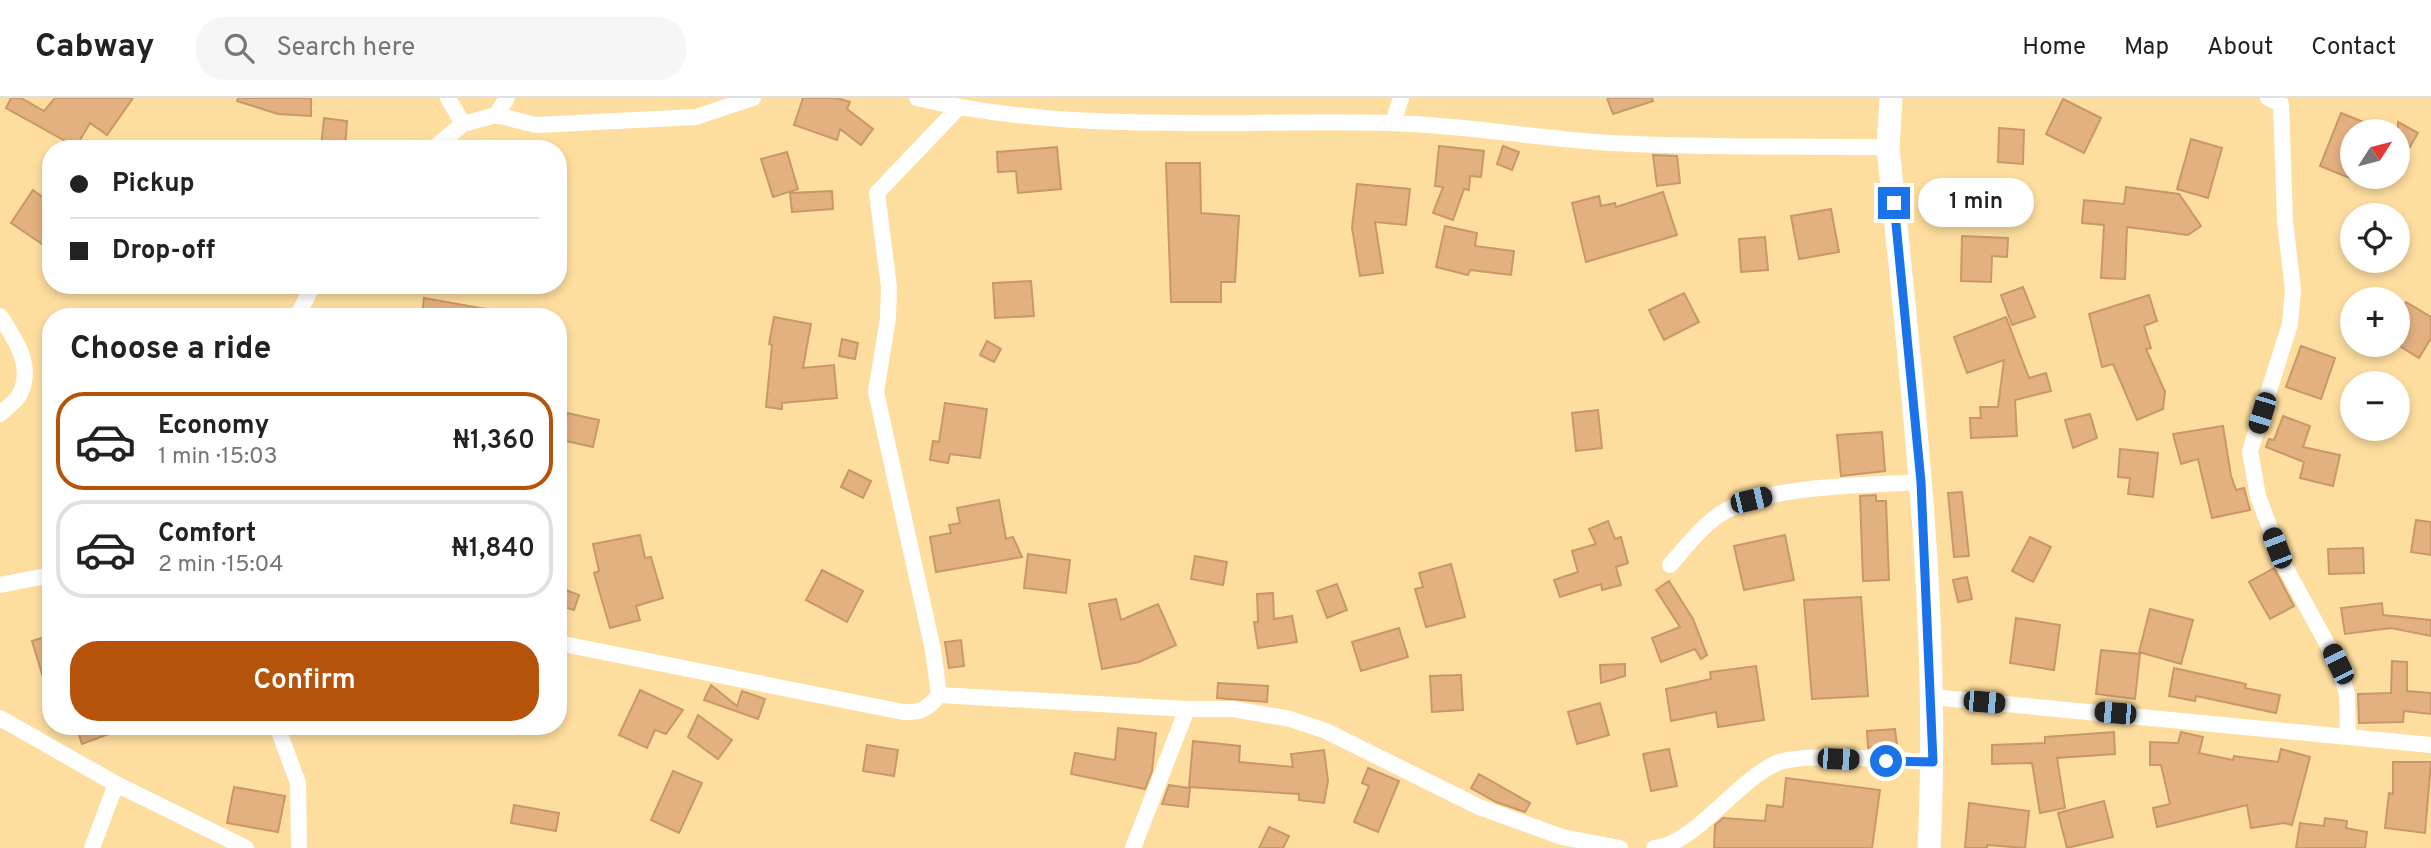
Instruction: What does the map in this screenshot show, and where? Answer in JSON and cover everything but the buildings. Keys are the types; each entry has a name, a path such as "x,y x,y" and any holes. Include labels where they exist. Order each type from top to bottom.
{"main road":[{"path":"1891,98 1888,147 1921,482 1932,697 1933,762 1929,848"}],"street":[{"path":"448,98 463,124"},
{"path":"496,116 507,98"},
{"path":"444,140 463,124 496,116 536,125 696,117 753,98"},
{"path":"917,98 959,107 1056,118 1228,124 1393,123 1613,143 1888,147"},
{"path":"1393,123 1401,98"},
{"path":"2268,98 2281,104 2285,221 2293,290 2290,324 2250,451 2258,496 2283,563 2338,664 2347,694 2348,737"},
{"path":"567,645 903,712 916,713 929,707 939,695 931,637 876,392 888,318 889,288 877,193 959,107"},
{"path":"0,316 21,348 24,371 20,395 0,415"},
{"path":"1670,565 1709,522 1732,507 1751,500 1811,490 1921,482"},
{"path":"0,585 42,577"},
{"path":"939,695 1187,709 1233,709 1290,719 1326,731 1479,807 1562,837 1620,848"},
{"path":"1932,697 2431,745"},
{"path":"1133,848 1187,709"},
{"path":"0,719 116,784 246,848"},
{"path":"280,735 299,783 299,848"},
{"path":"1654,848 1678,840 1754,777 1791,758 1933,762"},
{"path":"92,848 116,784"}],"route":[{"path":"1886,761 1933,762 1921,482 1894,203"}]}
